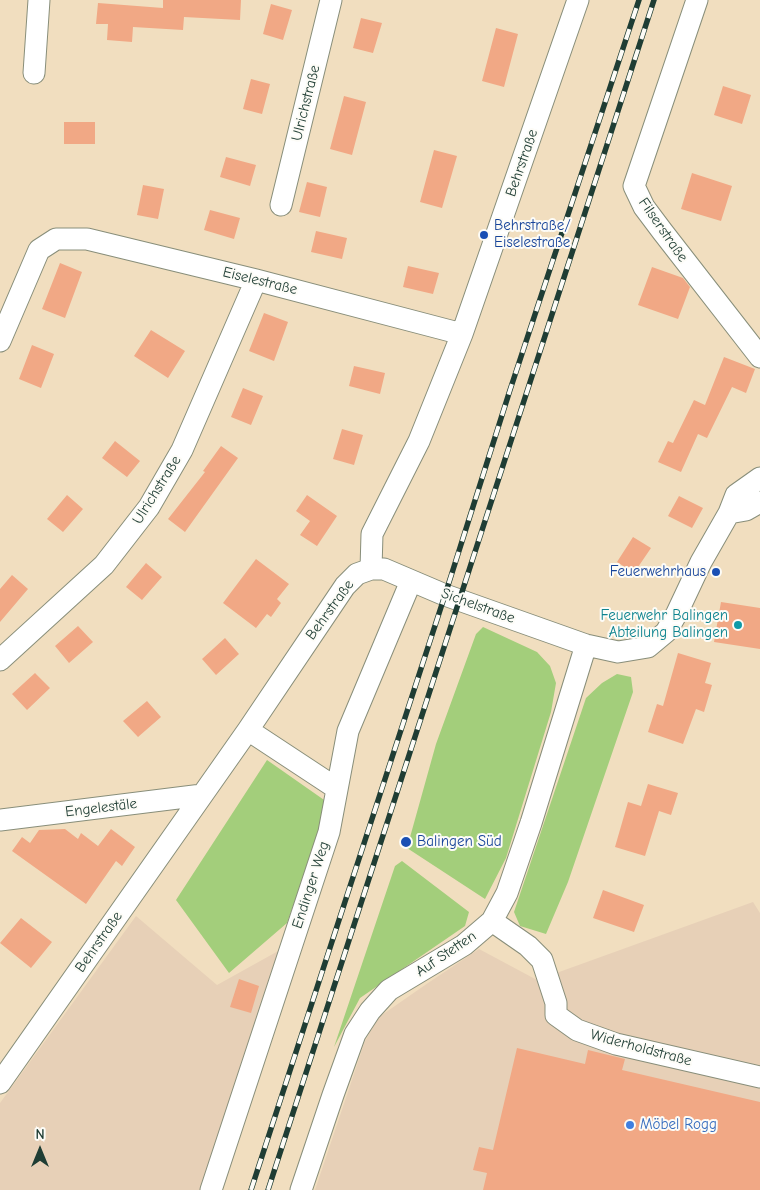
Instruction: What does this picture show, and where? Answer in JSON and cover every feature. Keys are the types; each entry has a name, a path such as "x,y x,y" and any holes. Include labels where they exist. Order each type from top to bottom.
{"street":[{"path":"34,73 39,0"},
{"name":"Ulrichstraße","path":"281,205 331,0"},
{"name":"Behrstraße","path":"0,1084 248,730 344,586 357,574 371,569 372,534 419,441 462,334 578,0"},
{"name":"Filserstraße","path":"697,0 634,186 644,207 662,232 760,357"},
{"name":"Eiselestraße","path":"0,342 39,250 56,239 87,239 256,280 462,334"},
{"name":"Ulrichstraße","path":"0,660 104,564 149,507 182,450 256,280"},
{"path":"586,645 618,652 633,650 648,647 666,632 678,612 700,562 729,513 736,495 760,478"},
{"path":"729,513 746,510 760,502"},
{"name":"Sichelstraße","path":"371,569 384,569 445,595 586,645"},
{"name":"Endinger Weg","path":"211,1190 329,832 348,731 411,581"},
{"name":"Auf Stetten","path":"301,1190 332,1095 355,1034 370,1011 389,990 464,945 492,921 507,894 586,645"},
{"path":"248,730 336,788"},
{"name":"Engelestäle","path":"0,820 202,795"},
{"name":"Widerholdstraße","path":"492,921 528,946 542,960 556,1003 556,1015 577,1030 616,1044 760,1076"}],"shaded area":[{"name":"Möbel Rogg","path":"753,902 760,913 760,1190 315,1190 365,1041 379,1017 479,949 537,980"},
{"path":"136,916 217,985 280,950 206,1190 0,1190 0,1103"}],"green space":[{"path":"483,627 537,652 550,666 556,683 551,712 506,858 485,899 407,848 436,744 476,634"},
{"path":"617,674 631,677 633,692 568,882 546,934 520,926 514,912 586,698 602,683"},
{"path":"267,760 327,802 321,826 287,923 229,973 176,900"},
{"path":"402,861 469,912 465,926 360,998 334,1047 395,866"}],"building":[{"path":"163,0 241,0 240,20 184,17 183,30 133,27 132,42 107,40 108,24 96,24 98,3 163,8"},
{"path":"271,4 292,10 283,40 263,34"},
{"path":"361,18 382,23 373,53 353,48"},
{"path":"496,28 518,34 504,87 482,81"},
{"path":"251,79 270,84 262,114 243,109"},
{"path":"723,86 751,95 742,124 714,115"},
{"path":"344,96 366,102 352,155 330,149"},
{"path":"64,122 95,122 95,144 64,144"},
{"path":"434,150 457,156 442,208 420,202"},
{"path":"226,157 256,165 250,186 220,177"},
{"path":"692,173 732,186 721,221 681,209"},
{"path":"307,182 327,187 320,217 299,212"},
{"path":"143,185 164,189 158,219 137,215"},
{"path":"210,210 240,218 234,239 204,230"},
{"path":"316,231 347,238 342,259 311,252"},
{"path":"60,263 82,272 65,318 42,309"},
{"path":"408,266 439,273 433,294 403,287"},
{"path":"652,267 683,278 690,287 678,319 638,305"},
{"path":"264,313 288,322 274,361 249,351"},
{"path":"151,330 185,351 168,378 134,356"},
{"path":"32,345 54,354 41,388 19,379"},
{"path":"724,357 755,369 746,393 732,387 707,438 698,434 681,472 658,462 668,441 673,443 694,400 705,405"},
{"path":"354,366 385,373 380,394 349,386"},
{"path":"243,388 263,396 251,425 231,417"},
{"path":"342,429 363,435 354,465 333,459"},
{"path":"115,441 140,461 127,477 102,458"},
{"path":"221,446 238,458 185,532 168,519 205,472 203,471"},
{"path":"67,495 83,509 63,532 47,519"},
{"path":"307,495 337,516 317,546 300,535 310,521 296,511"},
{"path":"679,496 703,508 692,528 668,516"},
{"path":"633,537 651,548 634,573 617,562"},
{"path":"256,559 289,584 277,599 281,603 271,617 267,614 256,628 223,603"},
{"path":"146,563 162,577 142,600 126,587"},
{"path":"12,575 28,589 0,622 0,589"},
{"name":"Feuerwehr Balingen Abteilung Balingen","path":"721,602 760,608 760,649 714,642"},
{"path":"78,626 93,642 69,663 55,646"},
{"path":"225,638 239,654 216,675 202,659"},
{"path":"678,653 711,663 705,683 712,685 704,712 696,709 683,744 648,732 657,704 663,706"},
{"path":"35,673 50,688 27,710 12,694"},
{"path":"147,701 161,717 138,737 123,721"},
{"path":"648,784 678,793 671,815 659,811 645,856 615,847 628,802 641,806"},
{"path":"65,829 78,839 81,833 98,846 111,829 135,847 122,866 116,861 86,904 12,851 22,837 30,843 39,830"},
{"path":"603,890 644,905 634,932 593,918"},
{"path":"21,918 52,942 31,968 0,943"},
{"path":"239,979 259,986 251,1013 230,1007"},
{"name":"Möbel Rogg","path":"517,1048 585,1064 588,1050 625,1059 622,1070 760,1102 760,1190 483,1190 487,1173 473,1170 479,1147 493,1150"}],"railway":[{"path":"251,1190 510,390 639,0"},
{"path":"268,1190 654,0"}],"place":[{"name":"Behrstraße/ Eiselestraße","path":"484,235"},
{"name":"Feuerwehrhaus","path":"716,572"},
{"name":"Feuerwehr Balingen Abteilung Balingen","path":"738,625"},
{"name":"Balingen Süd","path":"406,842"},
{"name":"Möbel Rogg","path":"630,1125"}]}
